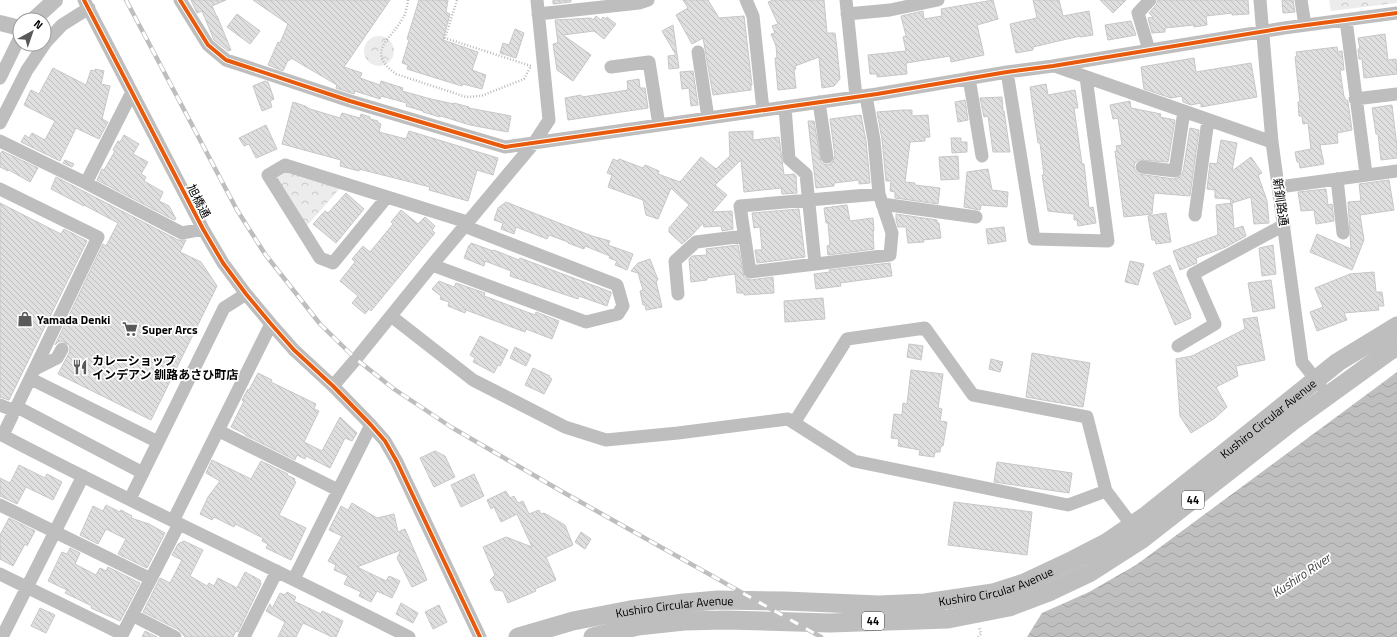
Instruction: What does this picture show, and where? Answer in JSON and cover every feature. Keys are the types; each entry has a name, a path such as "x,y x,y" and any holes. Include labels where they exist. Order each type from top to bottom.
{"highway":[{"name":"Kushiro Circular Avenue","path":"518,637 573,621 630,610 698,602 718,600 785,601 879,605 925,603 993,593 1024,583 1106,543 1137,532 1147,515 1338,362 1397,326"},
{"name":"Kushiro Circular Avenue","path":"596,637 638,626 684,621 726,620 830,623 948,619 1009,607 1051,591 1089,572 1137,532 1397,347"}],"main road":[{"path":"42,12 55,0"},
{"path":"0,23 12,26"}],"street":[{"path":"180,0 208,45 226,60 350,101 506,147 785,108 1264,31 1397,13"},
{"path":"333,386 534,143 549,120 537,0"},
{"path":"538,14 639,3 648,0"},
{"path":"746,0 753,16 764,110"},
{"path":"846,0 861,96 874,140 881,199 892,233 890,255 750,272 740,206 808,200 881,199 976,217"},
{"path":"848,14 890,10 938,0"},
{"path":"1149,50 1138,13 1150,0"},
{"name":"新釧路通","path":"1260,0 1264,31 1272,142 1302,362 1328,396"},
{"path":"1301,0 1305,25"},
{"path":"0,123 27,70 46,42 62,25 87,4"},
{"name":"旭橋通","path":"87,4 203,230 223,263 246,294 294,350 333,386 385,441 397,462 480,637"},
{"path":"1346,20 1355,100 1366,174"},
{"path":"0,78 13,52"},
{"path":"698,52 708,118"},
{"path":"611,67 650,62 659,125"},
{"path":"1053,66 1272,142"},
{"path":"1007,72 1034,239 1108,241 1086,77"},
{"path":"969,78 982,156"},
{"path":"86,183 132,92"},
{"path":"1355,100 1397,94"},
{"path":"819,102 826,157"},
{"path":"785,108 789,159 806,174 815,264"},
{"path":"1142,167 1175,171 1184,111"},
{"path":"1195,214 1208,120"},
{"path":"0,141 86,183 182,233 203,230"},
{"path":"387,196 333,263 320,258 268,175 285,165 387,196 466,224 617,285 623,306 618,314 586,322 432,265"},
{"path":"1279,187 1397,171"},
{"path":"1337,179 1343,233"},
{"path":"0,189 98,237 16,409 1,434 176,523 294,579 409,637"},
{"path":"1178,346 1215,324 1193,274 1284,226"},
{"path":"678,294 676,261 696,242 744,236"},
{"path":"130,499 224,308 246,294"},
{"path":"391,316 473,380 565,427 606,440 678,433 788,419 854,462 1068,505 1106,491"},
{"path":"0,574 122,636 151,579 218,430 272,324"},
{"path":"794,423 847,339 925,328 973,394 1087,417 1106,491 1137,532"},
{"path":"33,374 57,358 62,348"},
{"path":"33,374 158,442"},
{"path":"0,404 16,409 143,473"},
{"path":"294,579 371,425"},
{"path":"218,430 338,490"},
{"path":"2,637 83,476"},
{"path":"0,505 151,579"},
{"path":"244,637 277,571"},
{"path":"132,615 175,637"}],"path":[{"path":"408,0 404,17 386,40 381,51 381,59 387,68 396,74 466,97 481,96 524,79 531,66 445,38 457,0"},
{"path":"978,624 980,634 978,637"}],"green space":[{"path":"1329,0 1397,0 1397,3 1331,11"},
{"path":"379,36 390,40 394,51 390,62 379,66 368,62 364,51 368,40"},
{"path":"286,168 342,186 305,228 273,176"}],"water":[{"name":"Kushiro River","path":"1397,372 1397,637 1027,637 1042,613 1089,592 1136,565"}],"building":[{"path":"191,0 226,0 212,6 231,50 228,51 214,40 202,11 197,13"},
{"path":"253,0 390,0 344,67 362,73 360,78 380,85 381,81 403,88 402,91 431,99 511,116 508,132 470,125 441,116 440,117 406,106 407,103 381,96 380,99 355,91 354,94 336,88 337,85 291,58 289,61 288,60 283,71 268,65 288,24"},
{"path":"419,0 448,0 446,12 450,14 443,40 478,52 472,70 486,75 482,89 463,84 462,86 407,69 408,65 402,63 409,40 407,39"},
{"path":"553,0 571,0 571,2 553,4"},
{"path":"683,0 708,0 719,18 744,16 752,85 751,90 713,95 703,38 692,44 676,15 688,8"},
{"path":"773,0 824,0 827,33 835,33 837,49 840,79 834,86 822,88 819,57 795,66 796,88 778,90 775,58 777,58 776,46 771,34 775,33 772,26 778,24 768,2"},
{"path":"993,0 998,19 977,25 984,55 951,62 950,56 906,63 907,74 877,77 877,74 870,74 868,55 906,51 903,37 906,36 901,16 923,11 924,19 942,16 941,9"},
{"path":"1033,0 1059,0 1063,16 1089,11 1093,35 1080,36 1033,47 1033,50 1016,53 1010,24 1037,18"},
{"path":"1100,0 1126,0 1113,13"},
{"path":"1158,0 1248,0 1249,14 1232,15 1232,13 1206,16 1207,25 1165,28 1165,32 1152,33 1148,18 1153,17 1149,13 1156,5"},
{"path":"1282,0 1293,0 1295,12 1283,13"},
{"path":"237,14 260,31 250,44 227,27"},
{"path":"596,16 601,20 603,17 606,19 607,17 616,24 604,39 594,31 563,35 591,55 573,81 557,70 553,44 558,43 555,20 591,18 593,20"},
{"path":"1131,21 1136,35 1108,40 1105,25"},
{"path":"673,25 679,68 669,69 668,56 676,55 662,31"},
{"path":"515,29 524,33 516,58 500,53 503,43 509,45"},
{"path":"1385,34 1388,60 1396,59 1397,74 1364,78 1362,59 1359,59 1358,49 1360,49 1358,38"},
{"path":"1337,47 1338,52 1342,51 1344,70 1340,70 1344,97 1348,102 1352,130 1337,133 1338,143 1320,145 1324,164 1300,168 1295,152 1311,149 1308,123 1303,124 1302,116 1299,116 1298,102 1300,102 1295,57 1297,56 1296,52"},
{"path":"1194,58 1196,72 1251,63 1257,97 1201,107 1201,103 1191,105 1183,102 1182,96 1171,98 1144,89 1141,67"},
{"path":"53,68 86,85 91,70 95,71 95,69 104,71 101,84 110,86 102,119 108,122 99,139 76,128 60,161 21,142 25,135 29,138 32,133 45,140 55,121 24,105 31,90 39,94"},
{"path":"693,71 698,105 691,106 689,88 682,89 680,72"},
{"path":"639,79 640,88 645,88 648,108 568,120 565,98 628,90 627,81"},
{"path":"265,81 268,82 274,99 270,101 272,107 262,111 253,86"},
{"path":"1046,84 1048,95 1075,90 1078,108 1074,108 1082,164 1084,164 1089,208 1093,207 1096,223 1078,226 1077,220 1074,220 1074,214 1048,211 1042,175 1044,175 1040,143 1038,143 1030,87"},
{"path":"1002,97 1010,152 993,152 988,116 984,117 980,98"},
{"path":"965,100 968,120 958,122 955,102"},
{"path":"1130,101 1131,108 1161,114 1160,117 1175,120 1168,162 1139,160 1134,166 1138,174 1174,179 1178,178 1183,172 1190,128 1199,130 1190,196 1154,193 1152,214 1124,217 1115,151 1117,151 1116,146 1122,145 1118,118 1113,119 1110,105"},
{"path":"293,102 340,118 342,113 360,118 361,114 378,121 378,123 381,124 379,132 406,139 409,131 498,158 493,175 477,170 468,201 429,190 430,187 359,169 359,171 340,166 341,160 282,144"},
{"path":"1392,105 1397,158 1381,160 1378,134 1376,134 1372,108"},
{"path":"912,110 912,116 928,115 930,137 925,137 925,141 910,142 905,182 915,183 915,185 940,188 938,204 895,198 895,192 890,191 891,181 886,181 882,139 877,112"},
{"path":"861,115 866,141 870,183 859,184 859,180 834,183 834,186 816,188 808,121 814,121 821,162 828,165 832,163 835,156 830,119"},
{"path":"266,125 277,149 256,158 249,144 244,146 239,138"},
{"path":"753,131 753,140 779,137 784,175 794,174 796,176 797,193 782,194 781,188 744,192 741,160 715,185 727,195 712,212 732,211 733,229 722,231 721,226 704,227 703,223 682,244 669,232 669,228 689,205 671,188 658,219 646,215 643,200 608,187 612,175 607,173 613,159 618,161 619,159 643,168 645,165 659,171 658,174 680,182 701,157 716,169 730,156 729,132"},
{"path":"124,135 139,144 133,154 148,162 141,174 146,177 144,181 163,192 159,201 169,206 176,219 174,220 97,180 102,169 104,170 115,151 113,150 118,141 120,142"},
{"path":"951,138 961,138 961,142 967,142 967,152 952,153"},
{"path":"1221,140 1237,143 1232,171 1251,157 1262,173 1258,175 1267,201 1269,223 1254,224 1251,197 1232,203 1234,229 1243,226 1246,236 1226,247 1196,258 1197,263 1180,270 1173,251 1218,235 1216,205 1231,203 1230,199 1215,198 1215,190 1207,189 1210,163 1217,164"},
{"path":"2,151 38,168 30,182 9,170 8,171 0,167 0,154"},
{"path":"958,156 959,179 941,180 939,157"},
{"path":"65,160 74,164 72,167 63,163"},
{"path":"988,169 992,190 1008,192 1007,207 981,205 980,210 964,207 967,172"},
{"name":"Super Arcs","path":"56,177 178,240 186,240 180,252 201,262 217,286 151,420 58,374 70,348 69,345 62,341 55,345 103,244 106,246 118,223 51,189"},
{"path":"1389,180 1394,210 1360,215 1364,240 1352,270 1310,252 1317,234 1351,249 1348,202 1361,201 1359,184"},
{"path":"1326,189 1328,205 1332,204 1334,221 1316,224 1314,210 1301,211 1298,192"},
{"path":"346,193 364,209 336,243 313,224 325,211 328,213"},
{"path":"506,202 592,236 610,241 608,245 633,254 627,270 615,265 617,261 609,258 610,256 585,246 584,249 549,235 547,239 516,227 514,234 501,229 503,223 494,220 498,208"},
{"name":"Yamada Denki","path":"0,203 61,234 64,229 87,241 9,400 0,397"},
{"path":"847,205 850,221 873,218 874,249 828,255 827,246 830,245 828,223 826,223 824,208"},
{"path":"799,209 805,257 757,263 755,250 762,250 760,227 754,228 752,213"},
{"path":"401,210 418,224 425,217 435,226 432,230 435,233 371,311 369,309 365,314 352,303 358,296 340,281 355,262 352,259 363,246 370,252 393,224 391,222"},
{"path":"1166,213 1171,242 1156,244 1155,240 1152,240 1148,216"},
{"path":"896,214 937,220 937,223 939,223 941,238 923,240 924,242 908,243 906,227 898,227"},
{"path":"1004,227 1006,241 988,244 986,229"},
{"path":"471,243 519,260 520,258 611,292 607,306 579,296 578,299 510,276 511,271 485,261 484,266 464,258"},
{"path":"738,245 744,277 751,280 773,277 774,293 744,295 744,293 737,293 735,274 691,282 689,259 692,256 707,255 706,249"},
{"path":"1273,245 1276,274 1262,276 1259,248"},
{"path":"650,259 658,280 656,281 662,307 646,310 645,305 643,305 640,291 643,290 638,273 631,271 638,263"},
{"path":"1130,261 1144,264 1138,285 1125,282"},
{"path":"890,263 892,276 840,283 841,286 816,289 814,274 830,272 829,270"},
{"path":"1170,265 1191,315 1191,318 1175,325 1153,273"},
{"path":"1374,272 1376,292 1382,292 1384,306 1378,306 1379,310 1344,313 1347,320 1317,331 1310,312 1323,307 1315,288 1350,274"},
{"path":"1271,280 1275,308 1253,312 1248,283"},
{"path":"439,281 454,287 456,283 485,293 484,296 535,315 536,312 559,321 552,339 526,329 525,332 466,310 465,313 448,306 449,302 440,299 441,296 432,289"},
{"path":"823,298 825,319 785,322 784,301"},
{"path":"1257,317 1265,360 1236,366 1238,376 1216,387 1227,407 1215,418 1191,433 1180,416 1176,359 1192,356 1245,329 1243,319"},
{"path":"480,336 508,350 500,366 498,365 494,373 473,362 475,358 470,355"},
{"path":"909,344 923,346 921,360 907,357"},
{"path":"515,347 531,355 526,366 510,358"},
{"path":"1032,353 1090,363 1083,407 1026,397"},
{"path":"991,359 1003,362 1000,372 989,369"},
{"path":"533,368 550,376 549,377 552,379 544,394 525,385"},
{"path":"911,370 943,374 938,408 942,409 940,421 947,422 943,446 941,446 940,452 935,452 934,457 919,455 920,450 898,446 899,439 891,438 894,414 902,415 903,403 907,404"},
{"path":"258,373 272,380 271,382 316,404 314,409 319,411 304,442 322,451 340,417 357,433 352,441 345,438 330,468 306,456 305,459 297,455 295,460 231,427 244,401 242,400"},
{"path":"435,451 445,456 455,477 434,487 420,458"},
{"path":"212,460 251,479 261,461 295,479 294,481 296,482 279,515 306,528 291,560 266,548 268,544 262,541 263,538 235,524 234,527 214,517 212,520 200,514 208,497 220,481 206,473"},
{"path":"997,462 1072,473 1069,493 994,482"},
{"path":"19,465 45,478 47,474 62,482 53,500 26,487 17,504 0,496 0,478 10,483"},
{"path":"474,474 484,496 461,507 451,485"},
{"path":"506,491 510,498 514,496 518,503 523,501 529,514 539,510 541,514 544,513 565,525 573,545 546,557 556,580 535,589 536,591 508,603 503,591 495,590 490,580 495,575 483,547 506,537 532,547 517,514 501,522 494,507 491,509 487,500"},
{"path":"954,502 1032,512 1027,555 948,545"},
{"path":"352,503 377,518 394,514 398,532 405,529 427,580 412,587 397,558 401,550 357,567 386,581 389,576 400,581 392,598 377,591 371,602 359,596 361,592 344,584 348,576 334,570 336,565 328,561 342,536 329,530 341,506 348,510"},
{"path":"106,505 120,512 121,510 132,516 131,518 149,524 165,533 147,568 118,554 126,539 106,529 98,544 80,535 93,506 103,511"},
{"path":"9,518 35,531 27,546 25,544 13,566 0,559 0,535"},
{"path":"581,532 591,539 585,549 575,542"},
{"path":"184,541 203,550 190,576 207,586 209,583 214,586 218,578 237,588 245,572 260,580 261,584 238,632 236,631 233,637 185,637 179,630 143,612 160,578 170,583 182,560 172,555 178,544"},
{"path":"70,548 80,553 75,564 96,575 100,568 106,571 108,567 140,583 120,621 91,608 92,606 65,593 67,590 48,581 62,552 67,554"},
{"path":"287,592 296,597 294,601 321,614 322,611 343,621 336,637 332,637 303,623 296,637 278,637 285,622 266,611 270,604 272,609 280,593 285,595"},
{"path":"401,603 418,613 413,623 396,614"},
{"path":"439,605 447,622 433,629 425,612"},
{"path":"40,608 55,615 46,633 31,626"},
{"path":"145,631 157,637 142,637"}],"railway":[{"path":"126,0 237,210 265,254 320,324 356,359 394,389 451,427 561,491 821,637"}],"cycle path":[{"path":"84,0 203,229 223,263 246,294 294,350 333,386 385,441 397,462 480,637"},
{"path":"180,0 208,45 226,60 350,101 505,147 877,94 1284,28 1397,13"}],"place":[{"name":"Yamada Denki","path":"25,319"},
{"name":"Super Arcs","path":"130,329"},
{"name":"カレーショップ インデアン 釧路あさひ町店","path":"80,367"}]}
